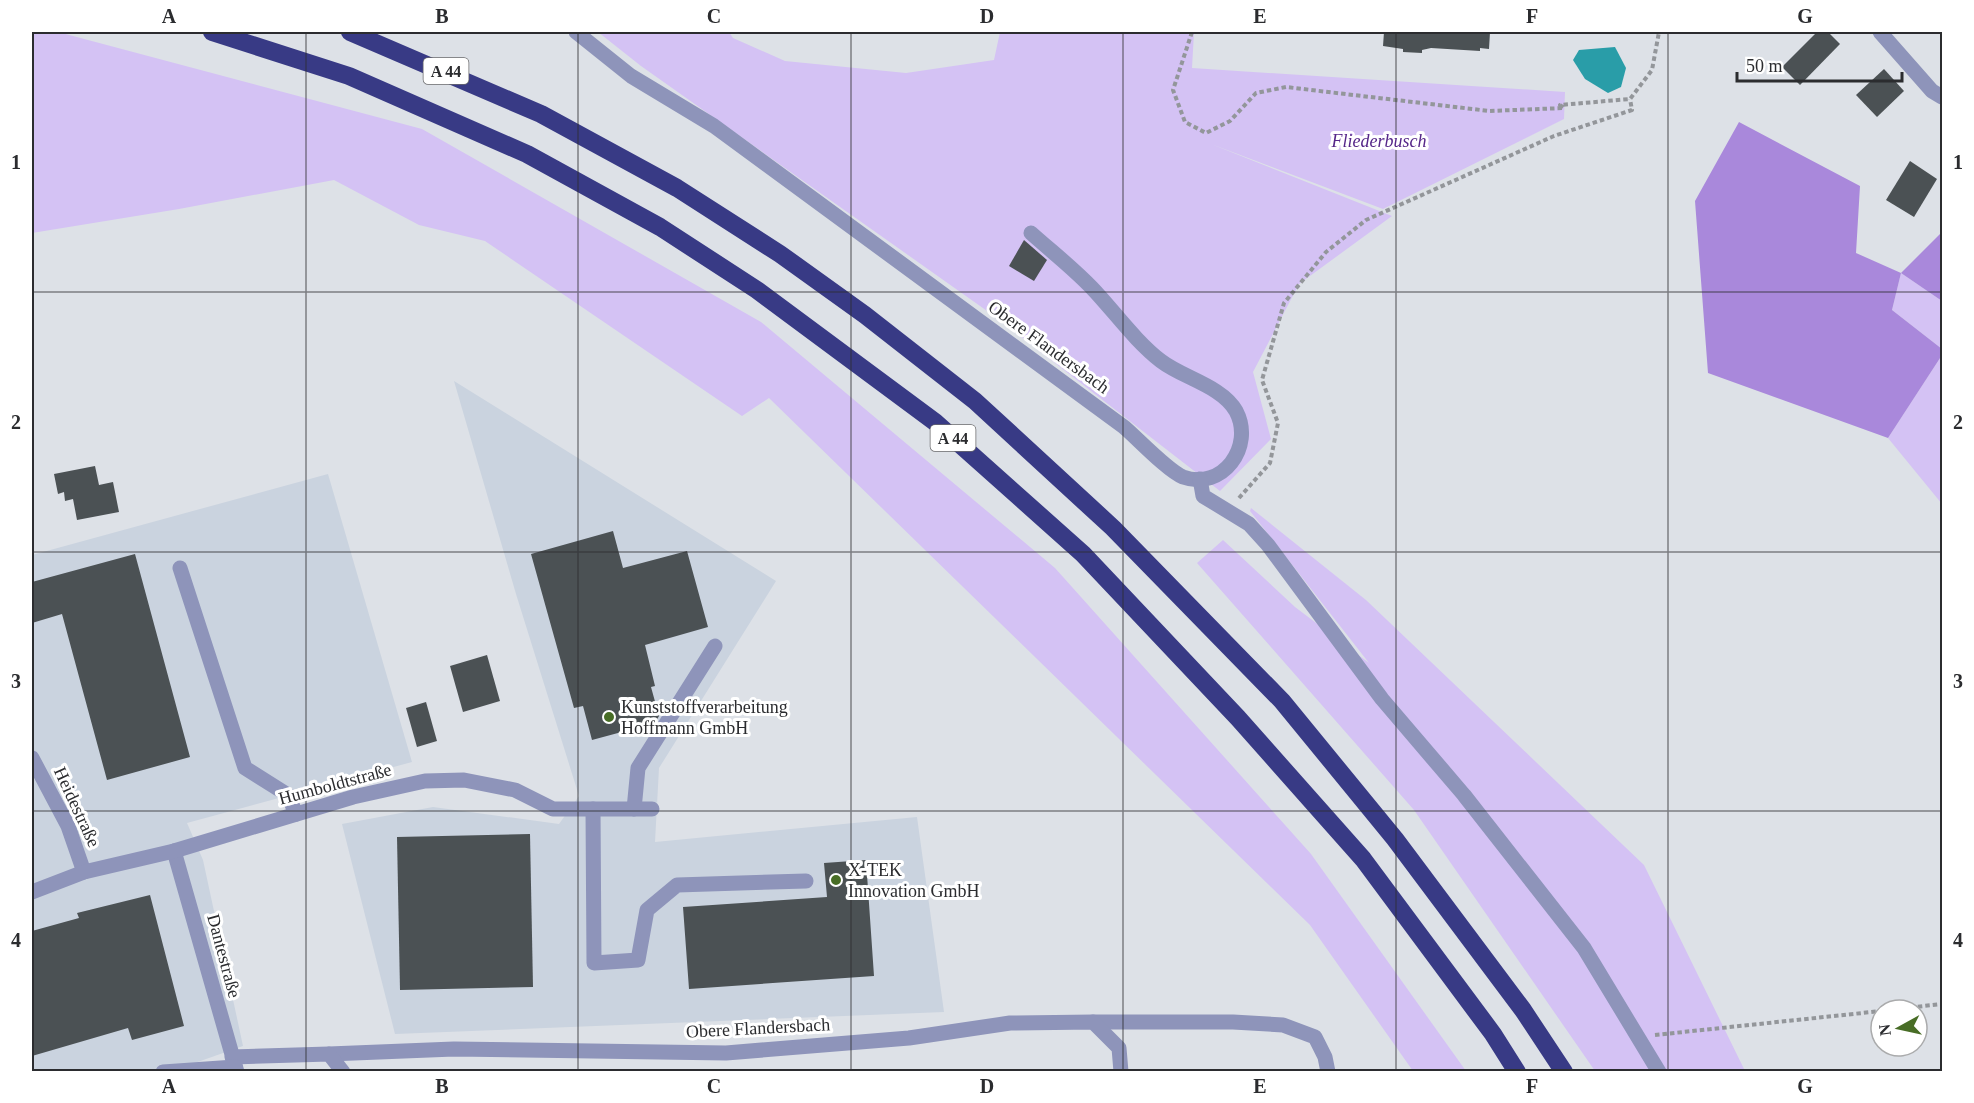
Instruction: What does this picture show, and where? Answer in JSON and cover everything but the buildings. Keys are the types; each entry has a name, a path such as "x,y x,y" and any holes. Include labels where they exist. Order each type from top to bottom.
{"highway":[{"name":"A 44","path":"212,32 349,76 527,154 660,227 757,290 935,422 1083,554 1238,718 1363,859 1517,1071"},
{"name":"A 44","path":"350,32 541,114 677,188 780,254 856,308 975,400 1113,528 1282,701 1395,839 1523,1010 1564,1071"}],"street":[{"name":"Obere Flandersbach","path":"576,32 631,76 714,126 1047,370 1124,427 1180,476 1200,479"},
{"path":"1880,32 1932,91 1942,97"},
{"path":"1031,233 1090,285 1157,358 1216,392 1236,411 1243,431 1239,452 1224,469 1200,479 1203,496 1228,509 1249,524 1268,545 1382,699 1464,795 1584,948 1659,1071"},
{"path":"180,568 245,768 288,795 296,814"},
{"path":"634,808 638,768 715,646"},
{"name":"Heidestraße","path":"32,759 68,826 84,872"},
{"name":"Humboldtstraße","path":"32,892 84,872 174,851 353,797 424,781 464,780 515,790 553,809 652,809"},
{"path":"593,809 594,963 638,960 647,910 677,885 806,881"},
{"name":"Dantestraße","path":"174,851 235,1065"},
{"name":"Obere Flandersbach","path":"329,1054 454,1048 726,1053 909,1038 1010,1023 1233,1022 1283,1025 1315,1037 1325,1058 1328,1071"},
{"path":"1093,1023 1119,1048 1121,1071"},
{"path":"163,1071 329,1054 343,1071"}],"path":[{"path":"1192,32 1173,90 1185,122 1206,133 1230,121 1256,93 1286,87 1489,111 1564,108 1560,105 1630,99"},
{"path":"1228,509 1270,463 1278,423 1262,380 1266,363 1284,303 1326,252 1366,220 1554,136 1632,110 1630,99 1652,70 1659,32"},
{"path":"1640,1037 1869,1012"}],"shaded area":[{"path":"1739,122 1860,186 1856,253 1901,273 1892,310 1942,349 1942,355 1888,438 1708,373 1695,201"},
{"path":"1942,232 1942,301 1901,273"},
{"path":"454,381 776,581 659,768 655,842 917,817 944,1012 395,1034 342,824 433,807 559,824 579,796 516,594"},
{"path":"328,474 412,762 187,823 203,860 243,1046 172,1071 32,1072 32,555"}],"green space":[{"path":"32,32 58,32 422,129 761,322 1055,568 1311,854 1466,1071 1413,1071 1310,925 769,398 742,416 485,241 419,225 334,180 32,233"},
{"name":"Fliederbusch","path":"598,32 729,32 733,38 785,61 906,73 994,60 1000,32 1194,32 1192,68 1565,92 1564,119 1383,209 1211,144 1392,216 1299,284 1253,372 1271,439 1220,491 997,318 641,66"},
{"path":"1901,273 1942,301 1942,349 1892,310"},
{"path":"1942,355 1942,504 1888,438"},
{"path":"1251,508 1366,600 1644,865 1745,1071 1595,1071 1414,810 1197,563 1223,540 1295,607 1369,663 1250,511"}],"water":[{"path":"1615,47 1626,68 1621,87 1608,93 1585,79 1573,60 1579,50"}],"place":[{"name":"Kunststoffverarbeitung Hoffmann GmbH","path":"609,717"},
{"name":"X-TEK Innovation GmbH","path":"836,880"}]}
